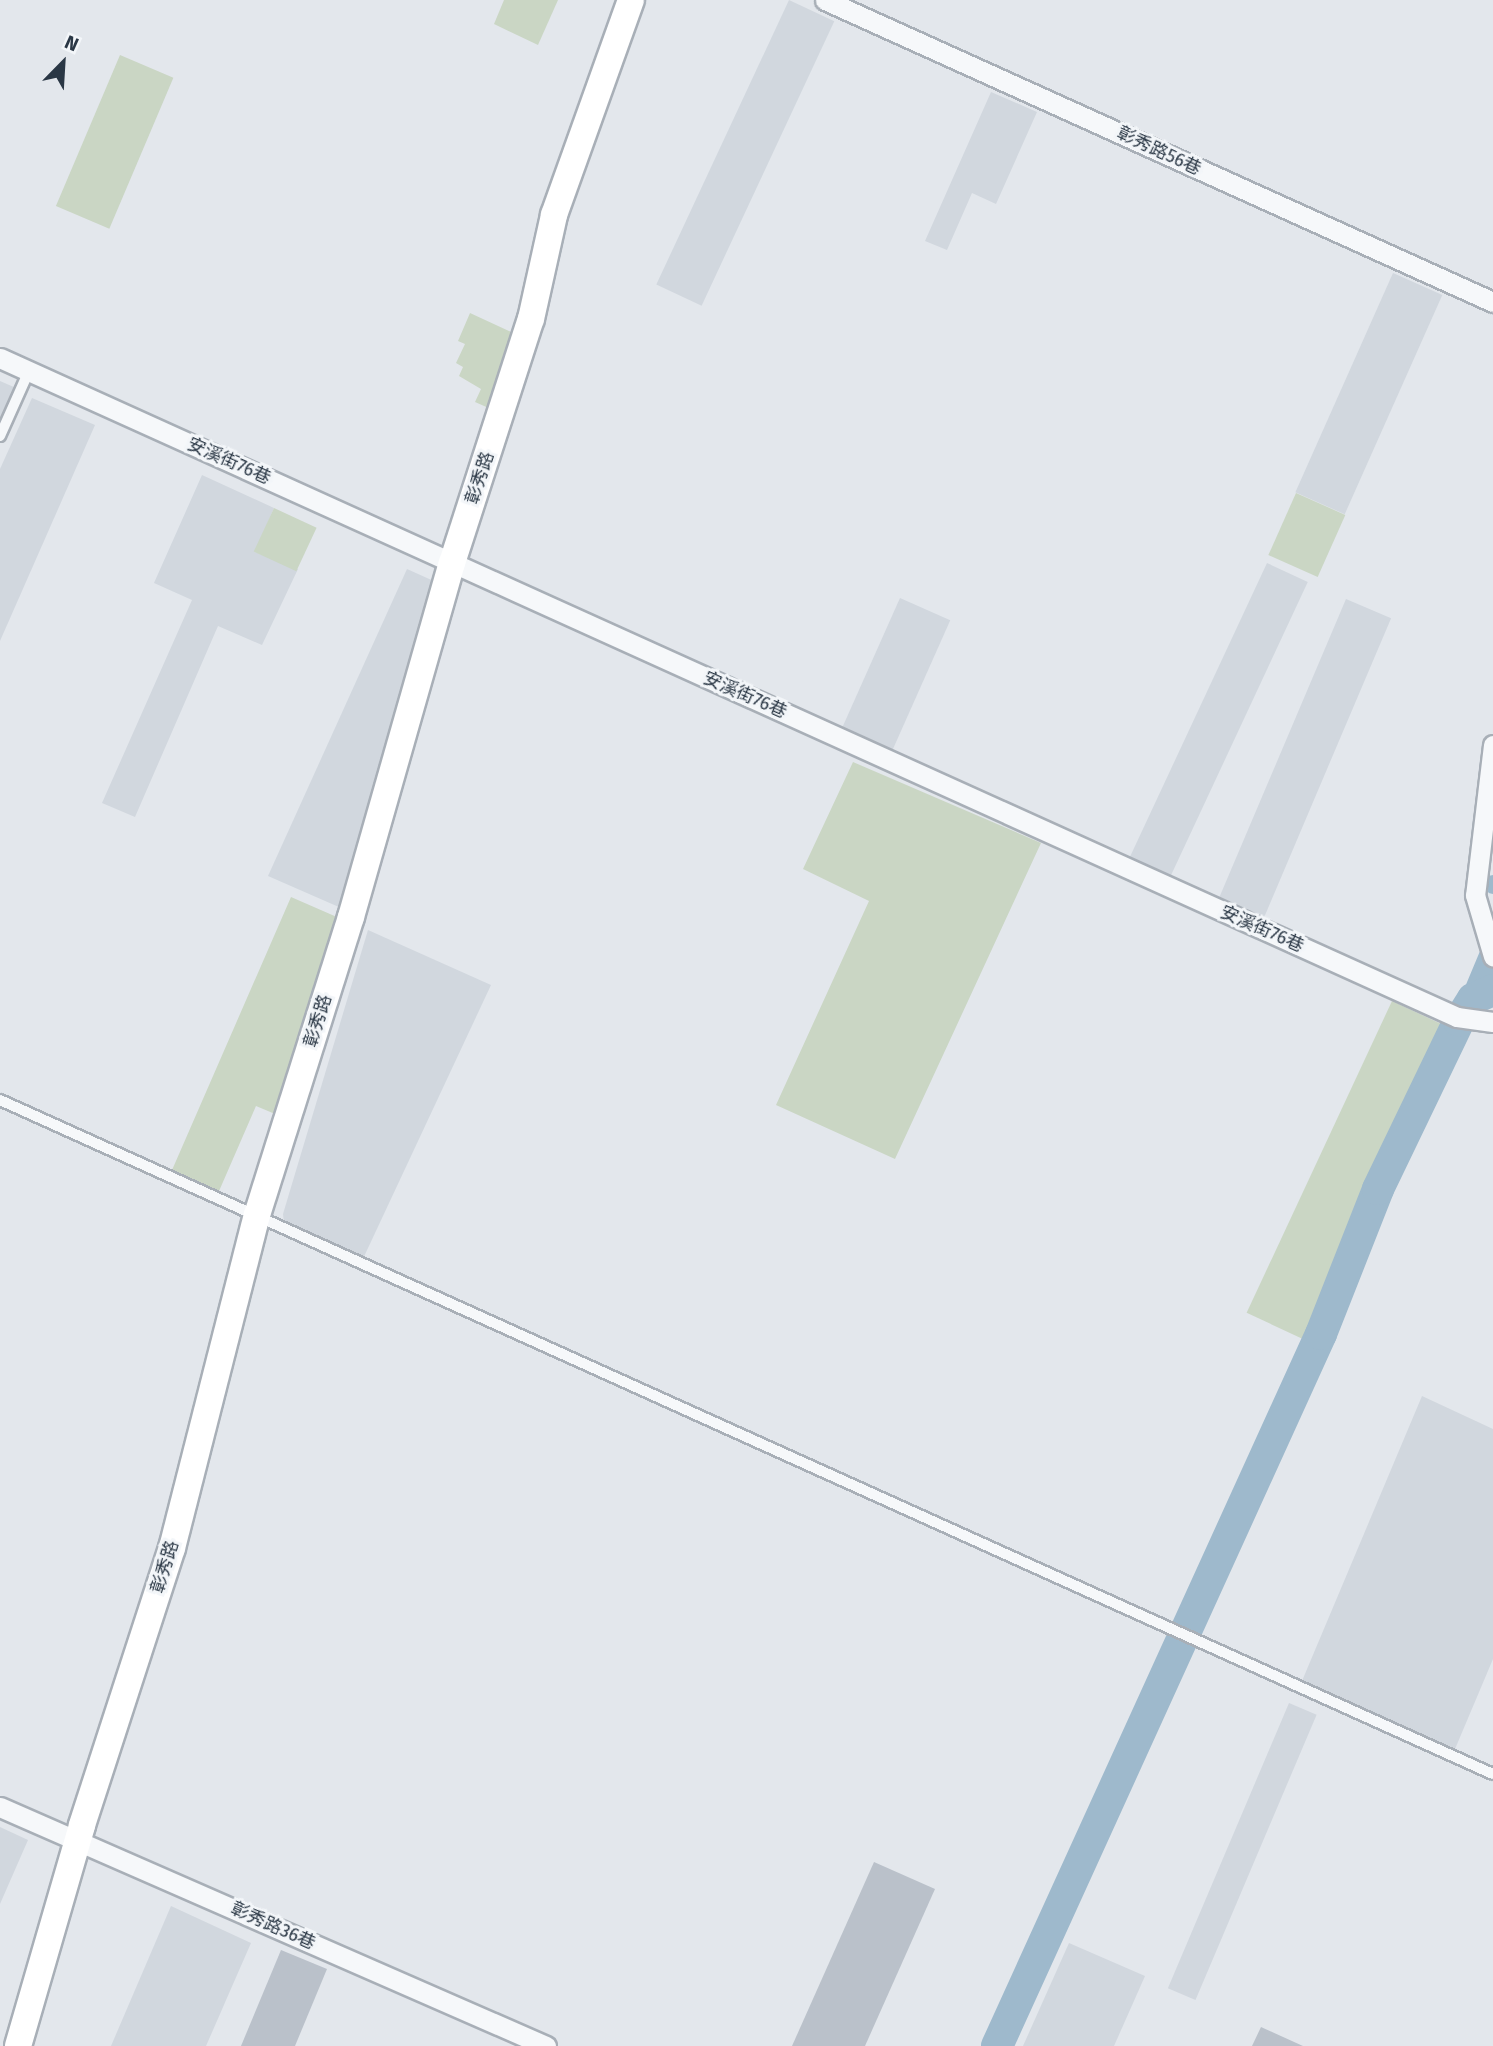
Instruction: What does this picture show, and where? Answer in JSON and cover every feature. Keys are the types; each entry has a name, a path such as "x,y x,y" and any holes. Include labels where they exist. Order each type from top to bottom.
{"street":[{"name":"彰秀路","path":"18,2046 78,1841 172,1548 257,1215 351,917 452,562 531,319 554,215 631,0"},
{"name":"彰秀路56巷","path":"825,0 1493,302"},
{"name":"安溪街76巷","path":"0,358 1457,1017 1493,1022"},
{"path":"1493,745 1475,895 1493,956"},
{"name":"彰秀路36巷","path":"0,1807 546,2046"}],"lane":[{"path":"0,436 29,371"},
{"path":"0,1100 1493,1774"}],"shaded area":[{"path":"789,0 834,21 702,306 656,285"},
{"path":"991,92 1037,112 996,204 972,193 947,250 925,241"},
{"path":"1393,273 1442,295 1345,514 1295,492"},
{"path":"0,381 23,391 0,443"},
{"path":"32,398 95,425 0,641 0,469"},
{"path":"202,475 274,508 255,552 298,569 262,645 218,626 135,817 102,803 192,600 154,583"},
{"path":"1267,563 1308,582 1167,884 1126,865"},
{"path":"407,569 447,587 348,911 268,876"},
{"path":"900,598 950,620 888,759 838,737"},
{"path":"1346,599 1391,618 1261,924 1216,905"},
{"path":"368,930 491,985 361,1263 284,1223 283,1214"},
{"path":"1422,1396 1493,1429 1493,1659 1455,1749 1302,1681"},
{"path":"1289,1703 1317,1715 1195,2000 1168,1988"},
{"path":"0,1827 28,1840 0,1904"},
{"path":"171,1906 251,1943 206,2046 111,2046"},
{"path":"1069,1943 1145,1976 1114,2046 1023,2046"}],"green space":[{"path":"504,0 558,0 538,45 494,24"},
{"path":"120,55 173,78 109,229 56,206"},
{"path":"470,313 524,338 500,413 475,402 481,389 459,376 463,367 456,363 465,344 458,341"},
{"path":"1296,493 1345,515 1318,577 1268,555"},
{"path":"274,508 317,528 296,571 254,552"},
{"path":"853,762 1041,843 895,1159 776,1105 869,901 803,869"},
{"path":"291,897 346,921 287,1119 256,1106 216,1198 169,1177"},
{"path":"1392,1001 1451,1028 1306,1340 1247,1313"}],"water":[{"path":"1493,920 1493,990 1473,999 1459,1021 1452,1018"}],"building":[{"path":"874,1862 935,1889 865,2046 792,2046"},
{"path":"281,1950 327,1969 295,2046 241,2046"},
{"path":"1261,2027 1303,2046 1252,2046"}],"waterway":[{"path":"997,2046 1321,1334 1378,1189 1459,1021 1473,999 1493,990"}]}
